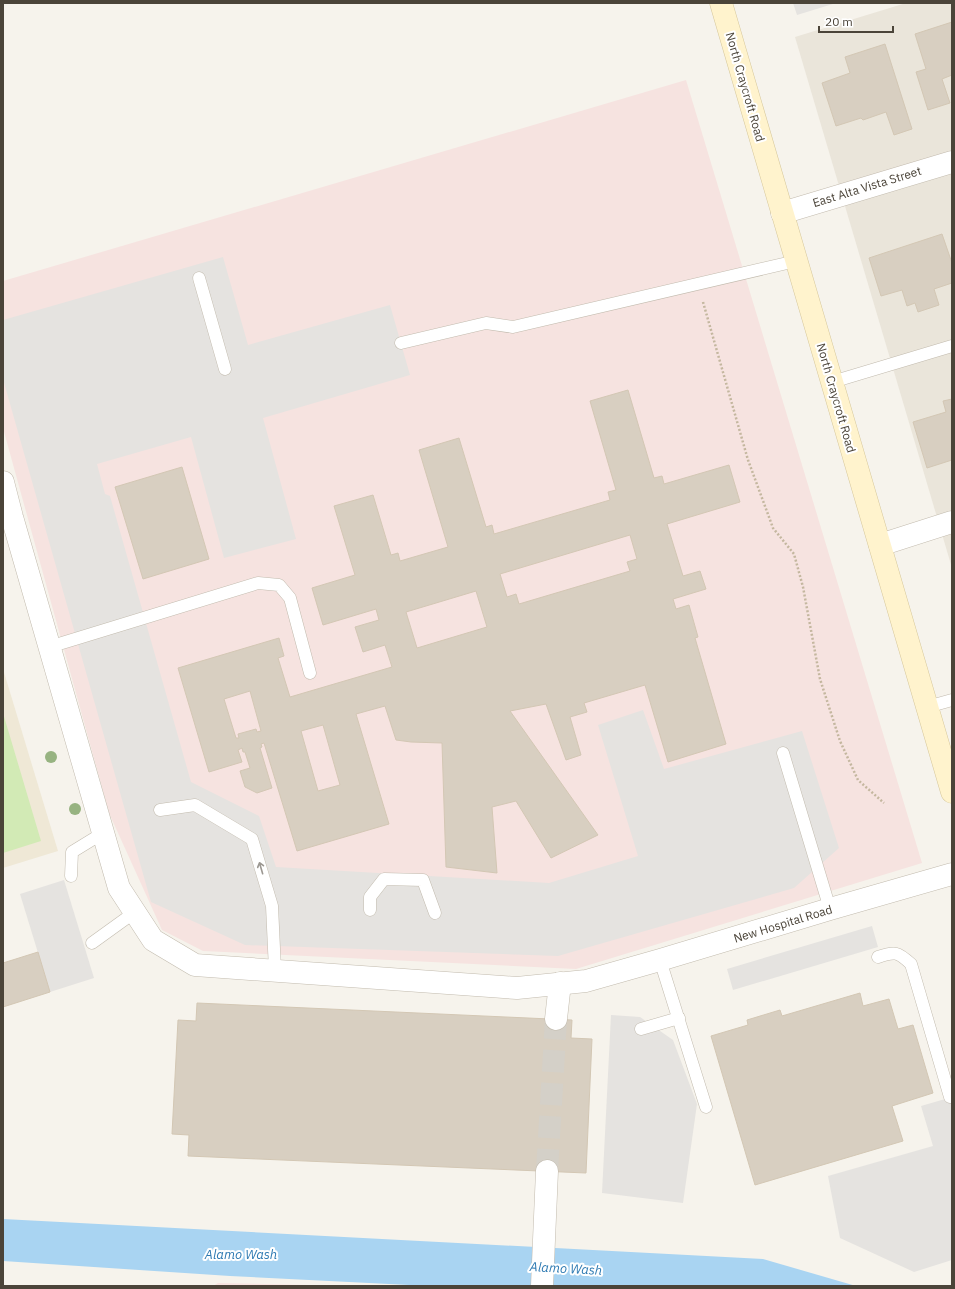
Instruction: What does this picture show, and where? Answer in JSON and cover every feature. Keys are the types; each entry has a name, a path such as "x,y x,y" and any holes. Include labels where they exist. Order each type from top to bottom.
{"main road":[{"name":"North Craycroft Road","path":"721,3 952,792"}],"street":[{"name":"East Alta Vista Street","path":"782,213 952,162"},
{"name":"New Hospital Road","path":"3,482 119,888 153,940 195,965 517,988 586,981 952,874"},
{"path":"880,545 952,522"},
{"path":"556,1019 560,983"},
{"path":"542,1286 547,1171"}],"lane":[{"path":"401,343 486,324 513,327 796,261"},
{"path":"199,278 225,369"},
{"path":"832,382 952,346"},
{"path":"49,647 258,583 278,585 290,598 310,673"},
{"path":"927,707 952,700"},
{"path":"783,753 830,909"},
{"path":"160,810 194,805 252,839 272,906 275,970"},
{"path":"71,876 72,852 103,833"},
{"path":"370,910 370,897 384,879 423,880 435,913"},
{"path":"92,943 135,912"},
{"path":"878,957 888,954 901,955 911,964 950,1097"},
{"path":"660,960 706,1106"},
{"path":"641,1029 679,1018"}],"path":[{"path":"698,284 751,467 773,528 794,554 803,587 820,680 840,741 858,780 884,803"}],"shaded area":[{"path":"793,3 836,3 797,15"},
{"path":"906,3 952,3 952,568 795,37"},
{"path":"686,80 922,863 576,969 203,951 162,930 109,813 3,428 3,281"},
{"path":"223,257 248,345 390,305 410,375 263,418 296,539 224,558 191,437 97,464 105,494 110,496 191,782 259,816 276,867 549,883 638,856 598,725 643,710 664,769 802,731 839,848 794,888 558,956 245,945 151,902 3,379 3,320"},
{"path":"3,669 58,851 3,868"},
{"path":"64,880 94,978 50,992 20,894"},
{"path":"872,926 878,947 733,990 727,969"},
{"path":"611,1015 640,1017 673,1040 697,1104 683,1203 602,1193"},
{"path":"952,1097 952,1260 914,1272 840,1238 828,1176 933,1146 921,1106"},
{"path":"218,1283 357,1286 213,1286"}],"green space":[{"path":"3,713 41,841 3,853"}],"water":[{"name":"Alamo Wash","path":"3,1219 763,1259 856,1286 429,1286 230,1276 3,1261"}],"building":[{"path":"952,22 952,75 942,79 950,103 928,110 916,72 926,69 915,34"},
{"path":"885,44 912,129 894,135 886,112 863,120 861,118 836,126 822,83 850,73 845,57"},
{"path":"942,234 952,263 952,283 934,289 939,305 918,312 915,303 907,306 902,290 881,296 869,258"},
{"path":"628,390 654,478 662,476 664,484 729,465 740,502 667,524 683,576 700,571 706,589 673,599 676,609 689,605 698,637 695,638 726,744 668,762 645,685 584,703 587,712 570,717 581,755 566,760 546,704 510,711 598,835 551,858 516,801 492,807 497,873 446,867 442,743 396,740 385,706 356,714 389,824 297,851 264,743 261,744 262,747 260,748 272,788 257,793 245,787 240,771 250,768 245,752 243,752 242,748 238,750 242,762 209,772 178,668 279,638 284,656 278,658 290,697 392,667 385,645 363,652 355,627 379,620 376,609 323,625 312,588 355,575 334,506 373,495 391,555 398,553 400,561 448,547 419,450 459,438 486,527 492,525 494,534 610,500 608,492 616,490 590,401","holes":["630,535 637,559 627,562 630,571 519,604 516,594 507,597 500,574","476,591 487,627 417,648 406,612","250,691 261,731 257,732 256,729 238,734 239,738 236,738 224,699","323,725 340,785 318,791 301,731"]},
{"path":"952,399 952,460 927,468 913,422 946,412 943,401"},
{"path":"182,467 209,559 143,579 115,487"},
{"path":"38,952 50,992 3,1007 3,963"},
{"path":"860,993 863,1006 889,999 898,1029 913,1025 933,1093 892,1106 903,1141 755,1185 711,1036 748,1025 747,1020 780,1010 782,1016"},
{"path":"197,1003 572,1020 571,1038 592,1039 586,1173 188,1156 189,1135 172,1134 178,1020 196,1021"}],"tunnel":[{"path":"547,1171 556,1019"}]}
